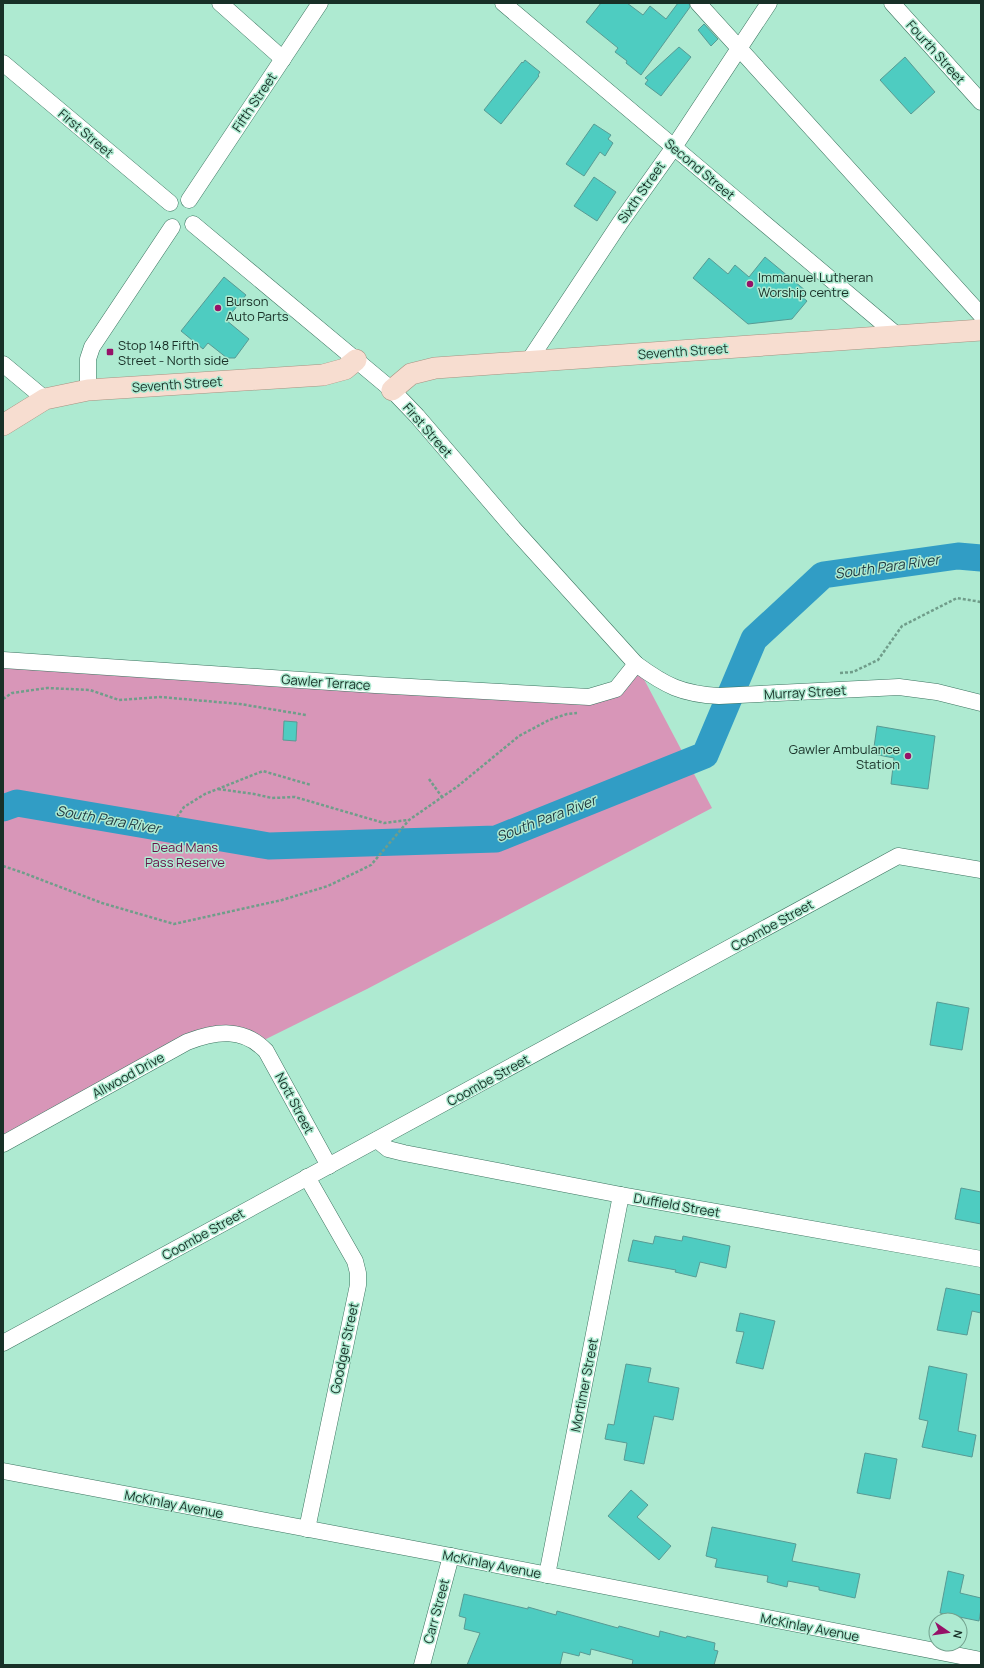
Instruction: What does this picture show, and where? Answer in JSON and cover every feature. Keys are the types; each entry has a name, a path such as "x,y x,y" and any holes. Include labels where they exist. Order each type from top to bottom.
{"main road":[{"name":"Seventh Street","path":"392,390 411,374 435,368 981,330"},
{"name":"Seventh Street","path":"3,425 44,399 88,390 323,375 345,369 356,360"}],"street":[{"path":"220,3 283,59"},
{"name":"Fifth Street","path":"188,200 320,3"},
{"name":"Second Street","path":"502,3 898,336"},
{"path":"698,3 981,315"},
{"name":"Sixth Street","path":"528,362 620,223 674,147 769,3"},
{"name":"Fourth Street","path":"892,3 981,102"},
{"name":"First Street","path":"3,63 170,203"},
{"path":"179,198 192,202 197,215 190,227 181,230 172,227 166,218 165,212 170,203 179,198"},
{"name":"First Street","path":"193,224 392,390 513,528 636,664"},
{"path":"88,390 88,359 92,347 172,227"},
{"path":"3,364 44,399"},
{"name":"Gawler Terrace","path":"3,660 375,685 589,697 616,689 636,664"},
{"name":"Murray Street","path":"636,664 674,688 696,695 719,696 899,687 937,692 981,703"},
{"name":"Coombe Street","path":"3,1343 898,856 981,870"},
{"name":"Allwood Drive","path":"3,1144 187,1042 206,1035 234,1033 258,1043"},
{"name":"Nott Street","path":"258,1043 266,1051 275,1065 297,1110 328,1166"},
{"name":"Duffield Street","path":"377,1140 388,1149 404,1153 621,1195 981,1259"},
{"name":"Goodger Street","path":"307,1177 355,1261 358,1273 358,1285 307,1529"},
{"name":"Mortimer Street","path":"547,1575 621,1195"},
{"name":"McKinlay Avenue","path":"3,1471 450,1556 981,1660"},
{"name":"Carr Street","path":"422,1665 450,1556"}],"path":[{"path":"838,673 853,672 878,660 902,626 957,598 981,602"},
{"path":"3,699 12,693 47,688 90,690 119,700 160,697 240,704 306,715"},
{"path":"3,866 102,903 174,924 282,900 328,886 371,865 409,820 458,786 519,736 549,720 567,714 582,712"},
{"path":"177,817 184,807 205,794 263,771 311,785"},
{"path":"429,779 442,797"},
{"path":"218,789 272,798 296,797 384,823 409,820"}],"green space":[{"name":"Dead Mans Pass Reserve","path":"3,660 589,697 616,689 636,664 712,808 367,989 258,1043 218,1034 3,1144"}],"building":[{"path":"601,3 627,3 643,15 650,6 666,19 678,3 689,3 690,7 641,75 626,63 627,61 615,52 618,48 586,22"},
{"path":"704,24 718,39 711,46 698,30"},
{"path":"679,47 691,57 661,96 645,84 648,80 645,78"},
{"path":"905,57 935,92 911,114 880,80"},
{"path":"525,60 540,72 538,75 539,76 501,124 484,110"},
{"path":"594,124 611,135 608,139 613,143 605,156 600,152 584,176 566,164"},
{"path":"594,177 616,192 597,221 574,206"},
{"name":"Immanuel Lutheran Worship centre","path":"765,257 806,291 802,297 807,301 792,319 748,324 693,278 709,258 728,274 735,265 749,277"},
{"name":"Burson Auto Parts","path":"224,277 246,295 226,320 249,339 235,358 227,358 208,343 203,349 181,331"},
{"path":"284,721 297,722 296,741 283,740"},
{"name":"Gawler Ambulance Station","path":"877,726 935,736 928,789 891,784 894,758 873,754"},
{"path":"937,1002 969,1008 962,1050 930,1045"},
{"path":"961,1188 981,1192 981,1224 955,1219"},
{"path":"655,1236 682,1241 683,1236 730,1246 726,1268 700,1262 696,1277 675,1272 676,1270 628,1261 633,1240 653,1244"},
{"path":"946,1288 981,1295 981,1313 972,1311 967,1335 937,1330"},
{"path":"740,1313 775,1321 763,1369 736,1363 744,1332 736,1331"},
{"path":"626,1364 651,1368 648,1382 679,1388 673,1420 654,1416 644,1464 624,1460 627,1443 605,1439 608,1424 614,1425"},
{"path":"929,1366 967,1374 958,1431 976,1435 972,1457 922,1447 928,1421 919,1419"},
{"path":"865,1453 897,1459 890,1499 857,1493"},
{"path":"631,1490 648,1505 637,1517 671,1546 659,1560 608,1516"},
{"path":"712,1527 796,1544 792,1561 860,1574 855,1598 819,1590 819,1587 788,1581 787,1587 767,1582 768,1576 715,1567 717,1559 706,1556"},
{"path":"948,1571 964,1575 960,1593 981,1598 979,1621 968,1619 968,1612 940,1612"},
{"path":"464,1594 528,1609 528,1607 556,1615 557,1611 618,1628 619,1626 659,1637 660,1631 686,1638 687,1636 715,1643 714,1650 718,1651 714,1665 632,1665 633,1660 591,1649 590,1655 580,1652 579,1656 563,1652 560,1665 467,1665 480,1633 464,1629 466,1618 459,1616"}],"waterway":[{"name":"South Para River","path":"3,808 17,803 269,846 496,839 705,755 754,639 823,575 958,556 981,558"}],"place":[{"name":"Immanuel Lutheran Worship centre","path":"750,284"},
{"name":"Burson Auto Parts","path":"218,308"},
{"name":"Stop 148 Fifth Street - North side","path":"110,352"},
{"name":"Gawler Ambulance Station","path":"908,756"}]}
